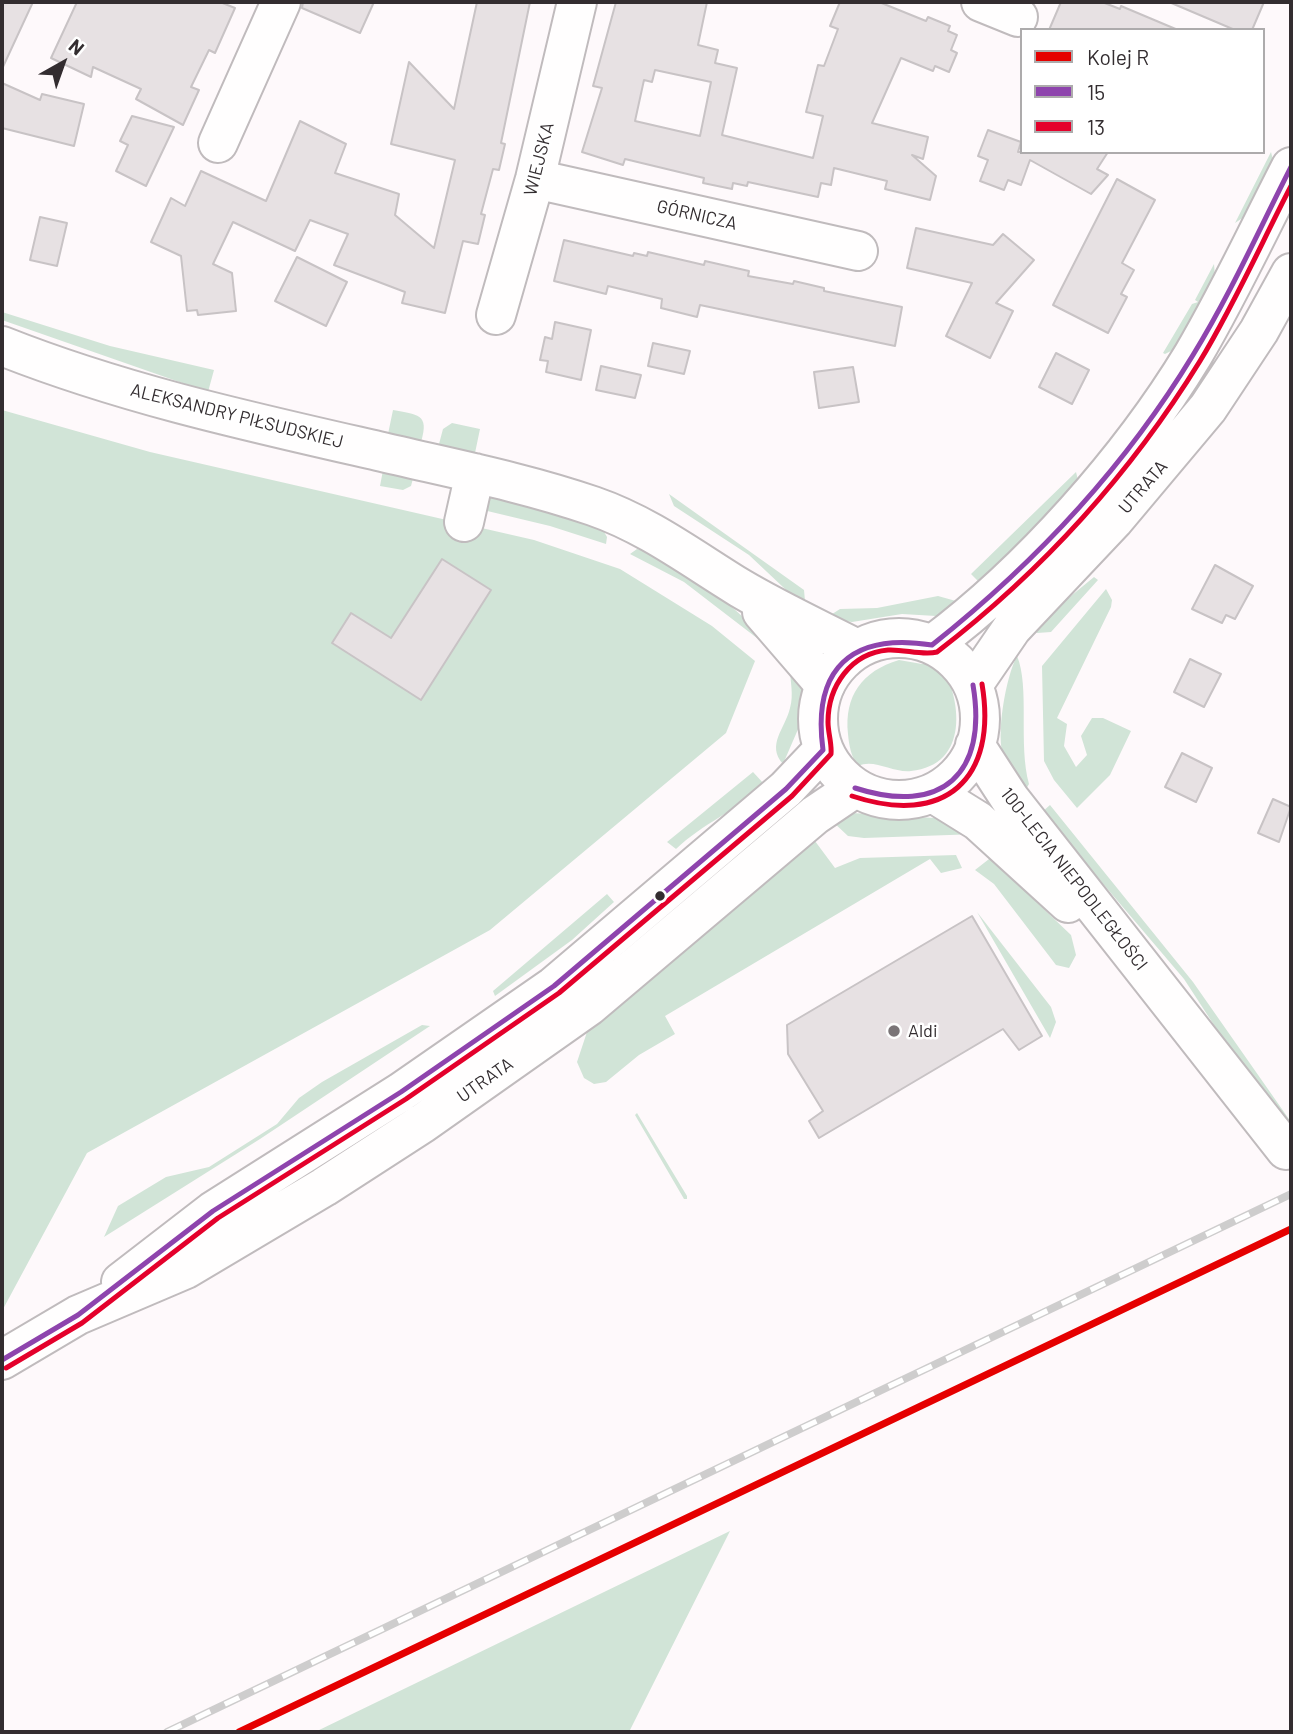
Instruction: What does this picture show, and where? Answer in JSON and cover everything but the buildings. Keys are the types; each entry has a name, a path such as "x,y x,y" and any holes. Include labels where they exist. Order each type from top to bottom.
{"main road":[{"path":"218,143 281,2"},
{"name":"WIEJSKA","path":"496,315 535,179 576,2"},
{"path":"981,2 1018,17"},
{"name":"UTRATA","path":"932,645 985,603 1041,547 1124,452 1193,355 1291,167"},
{"name":"GÓRNICZA","path":"535,179 858,251"},
{"name":"UTRATA","path":"973,685 1012,628 1114,520 1208,408 1259,331 1291,273"},
{"name":"ALEKSANDRY PIŁSUDSKIEJ","path":"2,346 77,373 208,411 539,488 635,523 689,553 739,587 857,649"},
{"path":"464,522 475,473"},
{"name":"ALEKSANDRY PIŁSUDSKIEJ","path":"739,587 794,646 825,685"},
{"path":"907,638 932,645 963,668 973,685 980,709 979,734 962,771 933,793 918,799 897,801 875,797 855,788 836,771 823,750 818,717 825,685 838,665 857,649 881,640 907,638"},
{"name":"100-LECIA NIEPODLEGŁOŚCI","path":"975,745 1010,799 1286,1150"},
{"name":"UTRATA","path":"2,1360 78,1315 213,1211 401,1092 554,986 776,798 823,750"},
{"name":"UTRATA","path":"78,1315 186,1269 324,1187 423,1123 589,1006 815,815 855,788"},
{"name":"100-LECIA NIEPODLEGŁOŚCI","path":"933,793 978,821 1054,888 1176,1011"}],"green space":[{"path":"1271,152 1273,160 1244,217 1235,223"},
{"path":"1214,264 1215,276 1173,350 1163,353 1192,304 1198,302 1195,300"},
{"path":"2,312 110,346 214,370 208,392 2,320"},
{"path":"2,410 150,452 534,540 620,569 712,626 755,661 726,733 490,930 87,1153 2,1311"},
{"path":"393,410 415,415 422,420 424,425 421,442 388,434"},
{"path":"452,423 480,429 475,453 439,444 443,429"},
{"path":"384,465 415,471 411,486 403,490 380,486"},
{"path":"1076,472 1078,480 980,583 971,574"},
{"path":"495,493 600,525 607,537 606,544 550,526 479,509"},
{"path":"669,494 804,590 805,601 801,604 749,555 674,506"},
{"path":"637,549 647,550 727,602 766,645 684,582 630,554"},
{"path":"1094,577 1098,580 1051,632 1037,633 1032,628"},
{"path":"1106,589 1112,600 1111,607 1057,718 1067,724 1064,746 1076,767 1087,755 1081,736 1092,718 1103,718 1131,731 1110,775 1077,808 1054,780 1044,761 1042,666"},
{"path":"938,596 963,603 936,616 902,614 852,622 826,618 840,609 877,608"},
{"path":"1017,656 1023,684 1024,752 1029,784 1025,791 1006,762 1001,736 1006,692"},
{"path":"899,660 922,664 940,662 953,694 956,711 952,744 944,757 930,766 911,771 870,764 858,766 851,751 848,734 849,708 853,697 866,678"},
{"path":"790,668 803,686 799,727 783,764 778,757 776,743 791,703"},
{"path":"753,772 765,785 754,794 676,849 667,842"},
{"path":"1050,805 1193,982 1291,1122 1291,1130 1229,1048 1184,979 1042,812"},
{"path":"852,813 951,819 978,834 864,838 848,836 832,821"},
{"path":"812,837 835,868 860,858 956,855 962,868 941,873 930,859 665,1016 675,1034 639,1055 606,1082 594,1084 584,1078 577,1062 588,1029"},
{"path":"998,852 1029,895 1071,935 1076,955 1069,968 1056,965 994,884 975,870"},
{"path":"607,894 614,902 572,940 495,996 493,991"},
{"path":"977,912 1051,1007 1056,1022 1050,1038"},
{"path":"422,1025 430,1026 260,1139 104,1237 118,1206 166,1177 209,1167 277,1124 299,1098 322,1082"},
{"path":"637,1113 687,1199 684,1199 635,1115"},
{"path":"730,1531 629,1732 315,1732"}],"railway":[{"path":"167,1732 1291,1194"}],"rail line":[{"name":"R","path":"239,1732 1291,1229"}],"transit line":[{"name":"15","path":"2,1360 78,1315 213,1211 401,1092 554,986 786,789 823,750 821,722 824,698 831,678 843,662 859,651 879,645 904,642 932,645 1006,581 1075,512 1107,475 1166,396 1207,332 1291,167"},
{"name":"13","path":"6,1368 82,1323 218,1218 406,1099 559,993 792,796 831,754 828,726 832,696 837,684 853,665 875,652 937,652 1012,589 1048,554 1114,481 1200,361 1291,186"},
{"name":"13","path":"852,796 885,804 914,805 938,799 958,787 972,769 982,746 985,717 982,684"},
{"name":"15","path":"855,788 886,795 912,796 935,791 952,780 965,764 973,743 976,716 973,685"}],"place":[{"name":"Aldi","path":"894,1031"}]}
